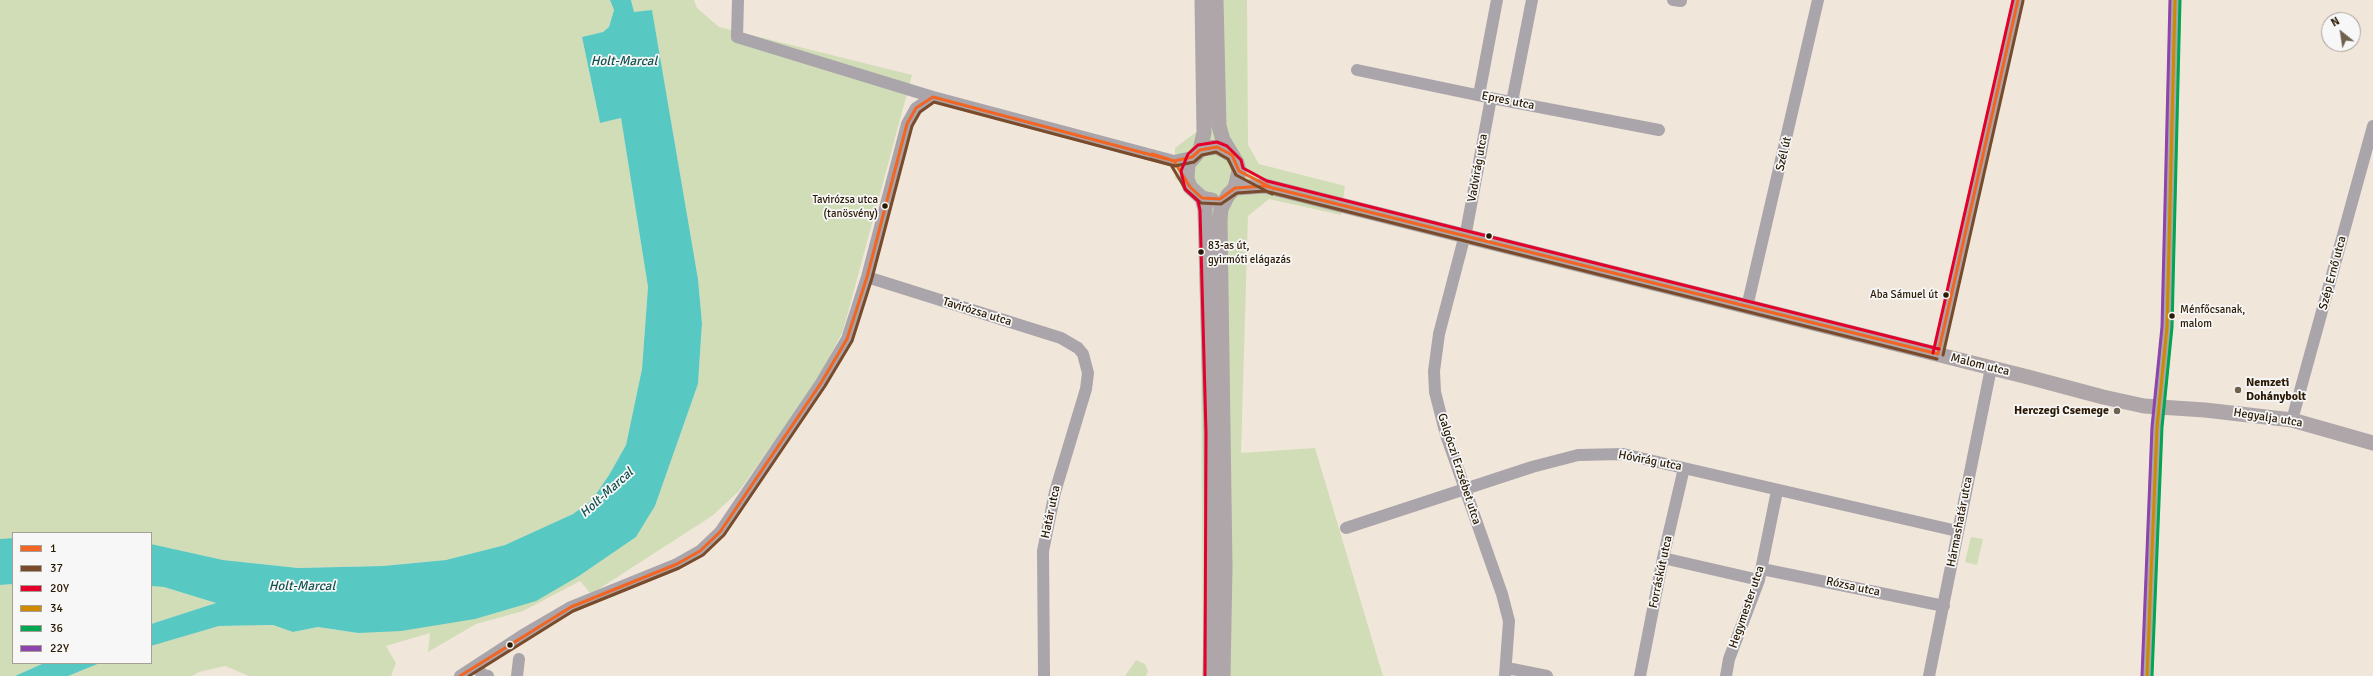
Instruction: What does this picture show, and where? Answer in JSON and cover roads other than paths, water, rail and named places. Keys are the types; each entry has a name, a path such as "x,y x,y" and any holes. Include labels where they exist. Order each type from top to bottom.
{"main road":[{"path":"1202,0 1204,133 1196,153 1188,164 1186,179 1195,194 1202,198 1220,199 1231,191 1265,186"},
{"path":"1216,0 1219,126 1223,140 1239,171 1265,186"},
{"path":"1196,153 1217,148 1232,155"},
{"path":"1223,676 1225,567 1220,220 1221,209 1231,191 1239,171"},
{"name":"Malom utca","path":"1265,186 1463,237 1938,354 2103,397 2144,406 2161,406"},
{"path":"1202,198 1205,209 1211,433 1210,676"},
{"name":"Hegyalja utca","path":"2161,406 2292,420 2373,443"}],"street":[{"path":"738,0 737,37 933,98 1174,161 1196,153"},
{"path":"1478,95 1497,0"},
{"path":"1512,102 1532,0"},
{"name":"Szél út","path":"1747,307 1818,0"},
{"path":"1938,354 2018,0"},
{"path":"2147,676 2157,427 2161,406 2167,327 2175,0"},
{"name":"Epres utca","path":"1357,70 1491,98 1659,130"},
{"path":"460,676 571,607 677,564 710,543 720,532 821,383 847,339 867,278 906,124 916,108 933,98"},
{"name":"Vadvirág utca","path":"1463,237 1467,227 1491,98"},
{"name":"Szép Ernő utca","path":"2292,420 2373,126"},
{"path":"1174,161 1186,179"},
{"name":"Galgóczi Erzsébet utca","path":"1463,237 1439,334 1434,371 1435,392 1446,435 1502,594 1509,621 1506,672"},
{"name":"Tavirózsa utca","path":"867,278 1061,338 1078,348 1082,354"},
{"name":"Határ utca","path":"1044,676 1043,551 1055,492 1086,389 1088,373 1082,354"},
{"name":"Hármashatár utca","path":"1929,676 1991,368"},
{"name":"Hóvirág utca","path":"1346,528 1466,490 1532,467 1578,455 1623,454 1957,532"},
{"name":"Forráskút utca","path":"1640,676 1663,558 1684,468"},
{"name":"Hegymester utca","path":"1726,676 1729,659 1760,574 1777,491"},
{"name":"Rózsa utca","path":"1663,558 1944,606"},
{"path":"516,676 519,658"},
{"path":"475,666 483,675 488,676"},
{"path":"1506,672 1547,676"}],"water":[{"name":"Holt-Marcal","path":"610,0 631,0 634,12 652,10 698,279 702,323 698,384 655,506 636,537 579,576 536,601 475,619 401,631 358,633 318,627 293,632 273,625 219,626 152,646 152,624 216,603 164,587 152,586 152,544 223,560 298,568 383,566 446,560 505,545 573,514 592,500 609,475 626,445 642,369 648,287 621,118 600,123 582,37 603,32 609,27 614,10"},
{"path":"12,538 12,584 0,585 0,539"},
{"path":"42,664 98,664 68,676 15,676"}],"place":[{"name":"Tavirózsa utca (tanösvény)","path":"885,206"},
{"name":"83-as út, gyirmóti elágazás","path":"1201,252"},
{"name":"Aba Sámuel út","path":"1946,295"},
{"name":"Ménfőcsanak, malom","path":"2172,316"},
{"name":"Nemzeti Dohánybolt","path":"2238,390"},
{"name":"Herczegi Csemege","path":"2117,411"}]}
